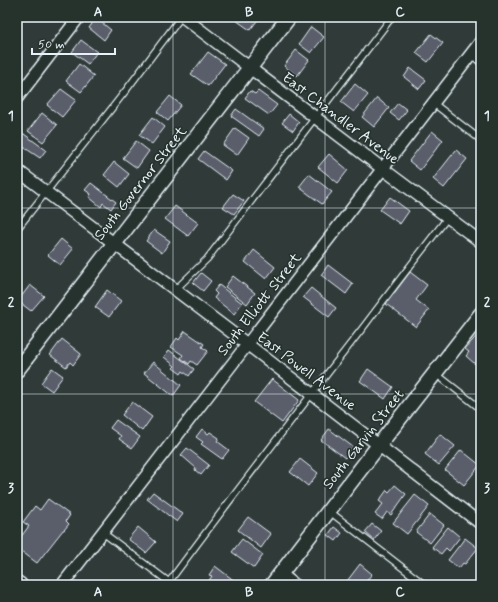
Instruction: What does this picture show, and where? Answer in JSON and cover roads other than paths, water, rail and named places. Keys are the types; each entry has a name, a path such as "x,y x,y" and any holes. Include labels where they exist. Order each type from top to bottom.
{"street":[{"path":"17,98 79,17"},
{"name":"East Chandler Avenue","path":"182,17 481,242"},
{"name":"South Governor Street","path":"17,370 289,17"},
{"name":"South Elliott Street","path":"62,585 433,103 477,55 481,41"},
{"name":"East Powell Avenue","path":"17,170 481,524"},
{"name":"South Garvin Street","path":"272,585 481,314"},
{"path":"281,574 296,585"}],"lane":[{"path":"17,229 182,17"},
{"path":"175,290 207,259 314,117 392,17"},
{"path":"433,103 481,140"},
{"path":"102,532 171,583 216,517 417,255 448,217"},
{"path":"435,373 481,410"},
{"path":"329,510 425,585"}]}
